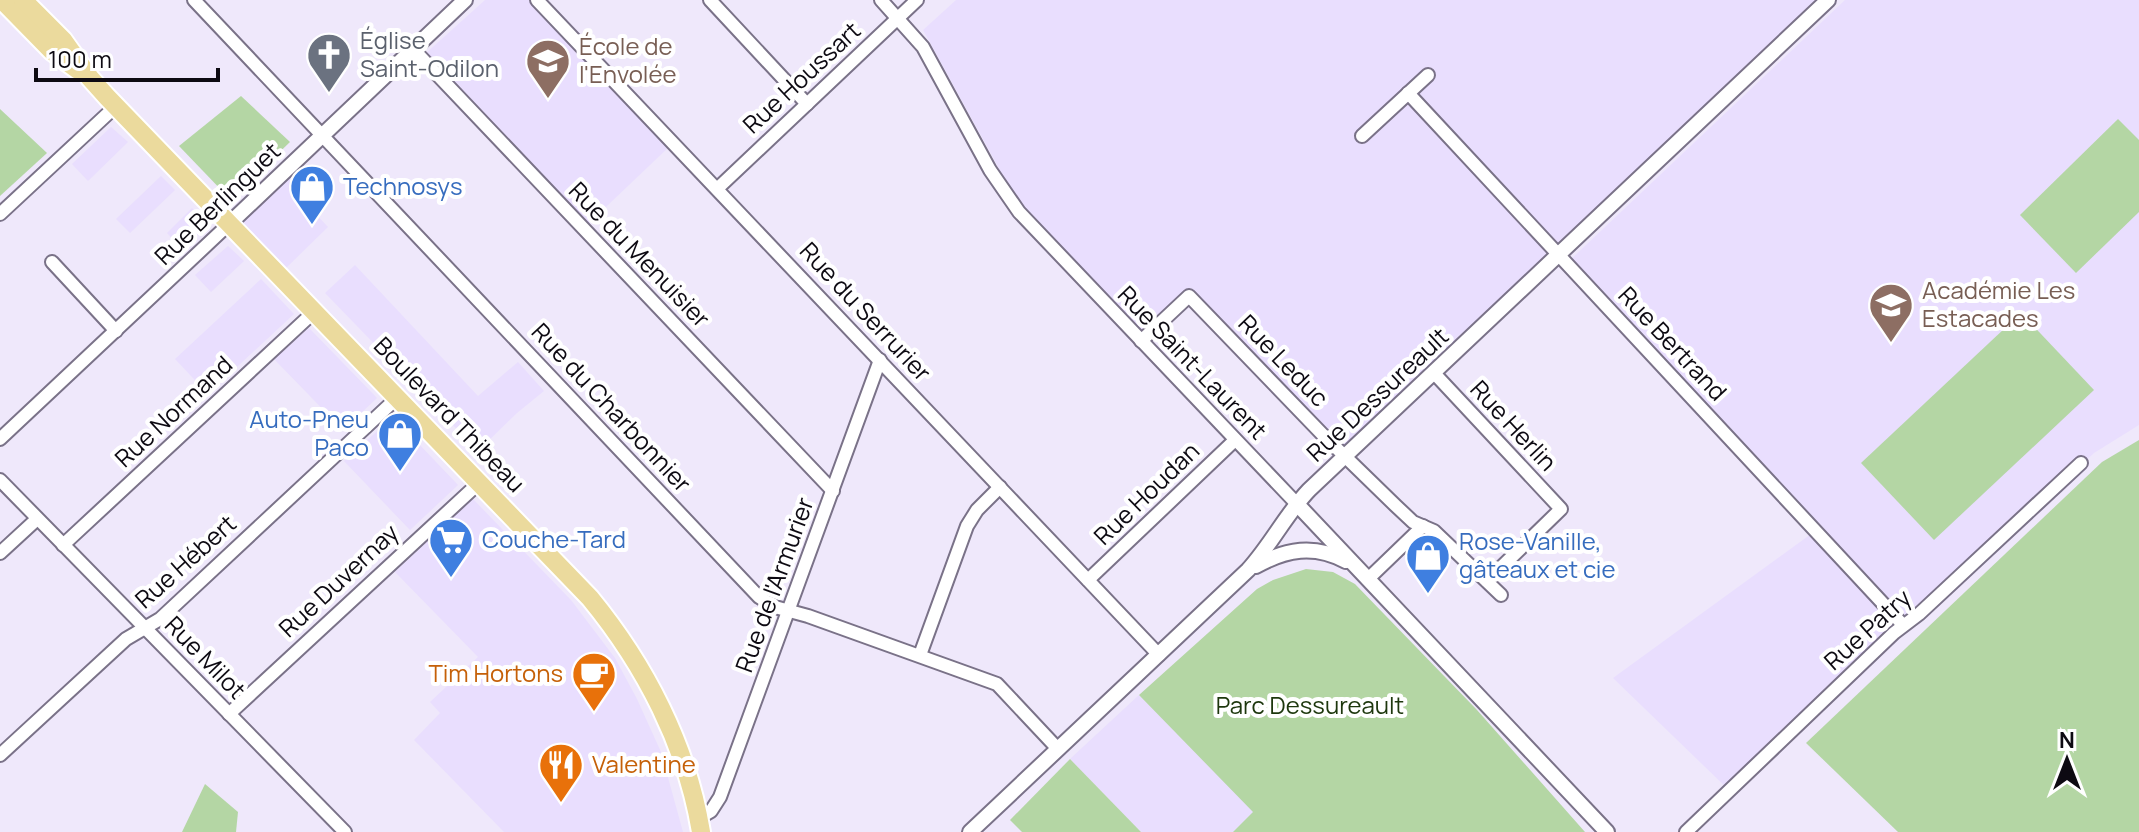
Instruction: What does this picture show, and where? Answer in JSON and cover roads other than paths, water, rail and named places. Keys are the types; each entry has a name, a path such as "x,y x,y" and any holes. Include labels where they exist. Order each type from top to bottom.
{"main road":[{"name":"Boulevard Thibeau","path":"2,0 52,51 90,78"},
{"name":"Boulevard Thibeau","path":"32,3 90,78 116,106 581,586 629,650 672,733 700,825"}],"street":[{"name":"Rue du Charbonnier","path":"194,0 759,597 775,607 920,655 1001,686 1058,749"},
{"name":"Rue Berlinguet","path":"0,439 465,0"},
{"name":"Rue du Serrurier","path":"537,0 1159,655"},
{"path":"710,0 807,104"},
{"name":"Rue Saint-Laurent","path":"881,0 931,61 1010,201 1607,832"},
{"name":"Rue Houssart","path":"718,188 917,0"},
{"name":"Rue Dessureault","path":"970,832 1248,570 1296,503 1828,0"},
{"name":"Rue du Menuisier","path":"413,49 833,491"},
{"path":"1362,136 1428,75"},
{"name":"Rue Bertrand","path":"1408,93 1903,625"},
{"path":"0,214 116,106"},
{"path":"52,262 116,331"},
{"name":"Rue Leduc","path":"1141,341 1189,296 1323,435 1413,522 1434,531 1501,595"},
{"name":"Rue Normand","path":"63,545 315,311"},
{"name":"Rue de l'Armurier","path":"700,825 720,797 880,360"},
{"name":"Rue Herlin","path":"1434,373 1561,509 1487,581"},
{"name":"Rue Hébert","path":"0,755 126,639 160,619 398,397"},
{"name":"Rue Houdan","path":"1088,580 1235,440"},
{"name":"Rue Patry","path":"1686,832 1903,625 1919,614 2081,463"},
{"name":"Rue Milot","path":"0,480 345,832"},
{"name":"Rue Duvernay","path":"229,714 480,482"},
{"path":"920,655 967,526 974,514 1000,487"},
{"path":"0,553 37,519"},
{"path":"1248,570 1282,553 1301,549 1330,554 1363,573 1423,526"}],"place":[{"name":"Église Saint-Odilon","path":"329,94"},
{"name":"École de l'Envolée","path":"548,100"},
{"name":"Technosys","path":"312,226"},
{"name":"Académie Les Estacades","path":"1891,344"},
{"name":"Auto-Pneu Paco","path":"400,473"},
{"name":"Couche-Tard","path":"451,579"},
{"name":"Rose-Vanille, gâteaux et cie","path":"1428,595"},
{"name":"Tim Hortons","path":"594,713"},
{"name":"Valentine","path":"561,804"}],"park label":[{"name":"Parc Dessureault","path":"1310,706"}]}
